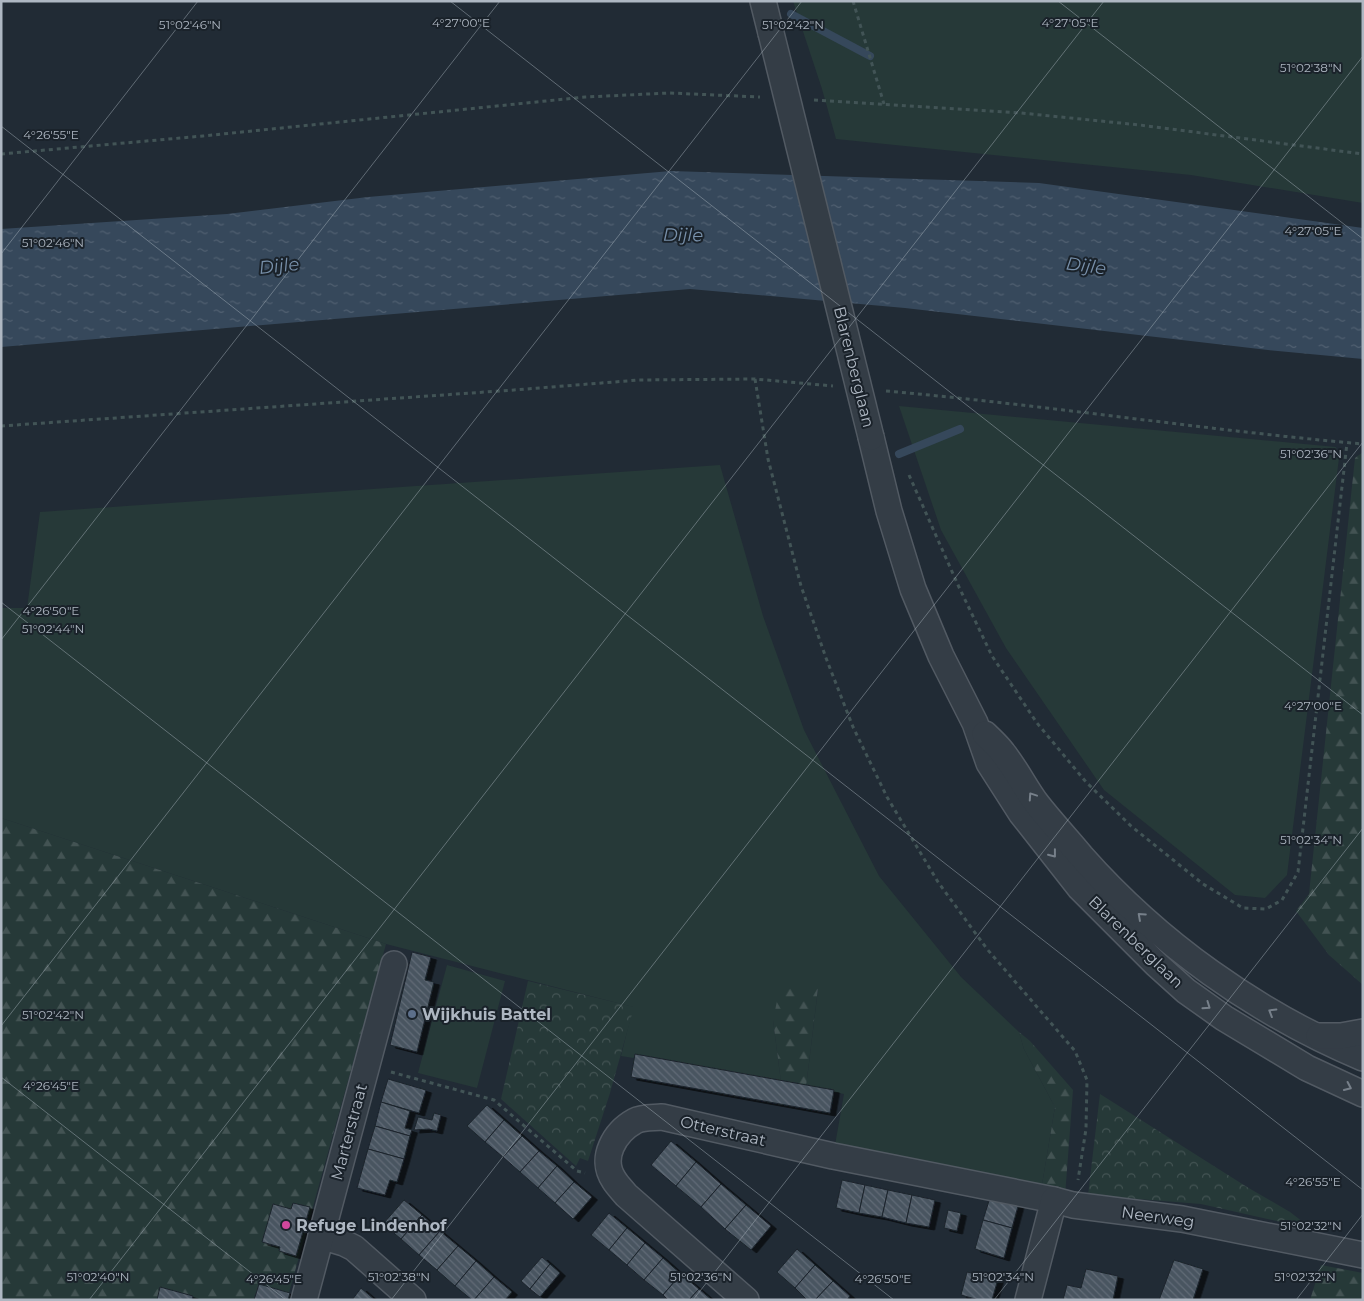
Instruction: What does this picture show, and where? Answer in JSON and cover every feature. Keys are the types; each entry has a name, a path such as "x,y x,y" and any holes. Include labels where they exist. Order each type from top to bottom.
{"street":[{"name":"Blarenberglaan","path":"763,1 889,511 913,589 941,656 975,723 989,763 1021,813 1080,888 1156,964 1186,991 1224,1018 1307,1068 1363,1094"},
{"name":"Blarenberglaan","path":"975,723 1004,754 1037,804 1071,844 1140,916 1208,971 1314,1036 1363,1058"},
{"name":"Marterstraat","path":"304,1300 394,964"},
{"path":"1314,1036 1342,1036 1363,1032"},
{"name":"Otterstraat","path":"612,1179 608,1161 611,1146 620,1133 637,1120 662,1117 833,1156 1064,1203"},
{"path":"612,1179 626,1195 746,1300"},
{"name":"Neerweg","path":"1064,1203 1182,1219 1363,1255"},
{"path":"1028,1300 1064,1203"},
{"path":"321,1236 354,1248 412,1300"}],"path":[{"path":"853,1 884,104"},
{"path":"1,154 212,135 585,97 670,93 767,98"},
{"path":"806,100 1020,113 1140,125 1363,154"},
{"path":"1,426 639,380 755,379 840,387"},
{"path":"755,379 768,460 801,586 852,727 887,797 938,882 987,949 1075,1051 1087,1080 1086,1129 1064,1203"},
{"path":"877,390 966,398 1219,429 1363,444"},
{"path":"907,471 992,656 1037,723 1086,782 1131,826 1203,884 1243,908 1266,909 1282,900 1298,872 1347,443"},
{"path":"367,1065 494,1100 577,1172 612,1179"}],"green space":[{"path":"793,1 1363,1 1363,203 1191,175 836,139 822,89"},
{"path":"899,406 1336,447 1339,458 1287,875 1265,898 1235,895 1104,790 1006,648 941,530"},
{"path":"1363,452 1363,985 1329,955 1296,911 1309,894 1355,458"},
{"path":"720,465 763,616 804,730 879,876 961,977 1019,1032 1024,1049 1055,1107 1041,1191 834,1151 844,1094 806,1087 818,989 773,1020 781,1082 621,1056 633,1007 386,944 1,818 1,608 27,608 40,512"},
{"path":"1,818 386,944 287,1300 1,1300"},
{"path":"447,965 505,981 477,1088 418,1073"},
{"path":"528,981 634,1007 610,1093 588,1161 580,1158 576,1166 501,1099"},
{"path":"780,987 818,988 806,1087 781,1082 773,1020"},
{"path":"1019,1032 1030,1041 1073,1090 1065,1196 1041,1191 1055,1107 1024,1049"},
{"path":"1100,1094 1290,1212 1312,1229 1201,1204 1088,1195"},
{"path":"1321,1265 1363,1273 1363,1300 1310,1300"}],"water":[{"name":"Dijle","path":"671,171 1039,183 1363,228 1363,359 1268,350 905,308 690,289 1,347 1,229 227,214 368,197"}],"building":[{"name":"Wijkhuis Battel","path":"412,952 431,957 425,980 434,982 417,1052 390,1045"},
{"path":"635,1054 834,1090 830,1113 631,1077"},
{"path":"388,1079 426,1090 419,1113 381,1102"},
{"path":"381,1102 410,1111 405,1128 412,1130 410,1136 375,1126"},
{"path":"487,1105 504,1120 485,1142 467,1126"},
{"path":"434,1113 441,1115 437,1131 429,1129 414,1130 418,1117 432,1120"},
{"path":"504,1120 522,1136 503,1157 485,1142"},
{"path":"375,1126 410,1136 404,1159 368,1149"},
{"path":"522,1136 539,1151 520,1172 503,1157"},
{"path":"671,1141 696,1162 676,1186 651,1165"},
{"path":"368,1149 404,1159 397,1182 390,1180 385,1195 357,1188"},
{"path":"539,1151 557,1166 538,1188 520,1172"},
{"path":"696,1162 721,1184 701,1207 676,1186"},
{"path":"557,1166 574,1182 555,1203 538,1188"},
{"path":"842,1180 865,1185 859,1213 836,1208"},
{"path":"574,1182 592,1197 573,1219 555,1203"},
{"path":"721,1184 746,1205 725,1229 701,1207"},
{"path":"865,1185 888,1190 882,1217 859,1213"},
{"path":"888,1190 912,1195 906,1223 882,1217"},
{"path":"992,1191 1020,1199 1012,1228 983,1220"},
{"path":"912,1195 935,1200 929,1227 906,1223"},
{"path":"404,1200 422,1215 401,1239 383,1224"},
{"name":"Refuge Lindenhof","path":"293,1203 310,1207 296,1256 279,1251 280,1247 262,1242 273,1204 291,1209"},
{"path":"746,1205 771,1226 751,1250 725,1229"},
{"path":"948,1210 961,1213 957,1231 944,1228"},
{"path":"609,1213 627,1228 609,1250 591,1235"},
{"path":"422,1215 440,1231 419,1255 401,1239"},
{"path":"983,1220 1012,1228 1004,1258 975,1249"},
{"path":"627,1228 645,1243 627,1265 609,1250"},
{"path":"440,1231 458,1246 437,1270 419,1255"},
{"path":"645,1243 663,1258 644,1280 627,1265"},
{"path":"458,1246 476,1261 455,1286 437,1270"},
{"path":"797,1249 815,1265 795,1288 777,1272"},
{"path":"542,1257 550,1264 530,1289 521,1281"},
{"path":"663,1258 681,1274 663,1295 644,1280"},
{"path":"1174,1260 1203,1269 1193,1300 1159,1300"},
{"path":"476,1261 494,1277 472,1300 455,1286"},
{"path":"550,1264 560,1273 540,1297 530,1289"},
{"path":"815,1265 833,1281 815,1300 807,1300 795,1288"},
{"path":"1086,1269 1118,1276 1113,1300 1063,1300 1067,1285 1081,1288"},
{"path":"967,1272 998,1279 992,1300 979,1300 961,1295"},
{"path":"681,1274 699,1289 689,1300 668,1300 663,1295"},
{"path":"494,1277 512,1292 505,1300 474,1300"},
{"path":"833,1281 850,1296 847,1300 815,1300"},
{"path":"259,1284 290,1293 288,1300 254,1300"},
{"path":"160,1287 193,1296 192,1300 157,1300"},
{"path":"361,1288 375,1300 352,1300"},
{"path":"699,1289 712,1300 689,1300"}],"waterway":[{"path":"791,14 870,56"},
{"path":"899,454 960,429"}],"place":[{"name":"Wijkhuis Battel","path":"412,1014"},
{"name":"Refuge Lindenhof","path":"286,1225"}]}
